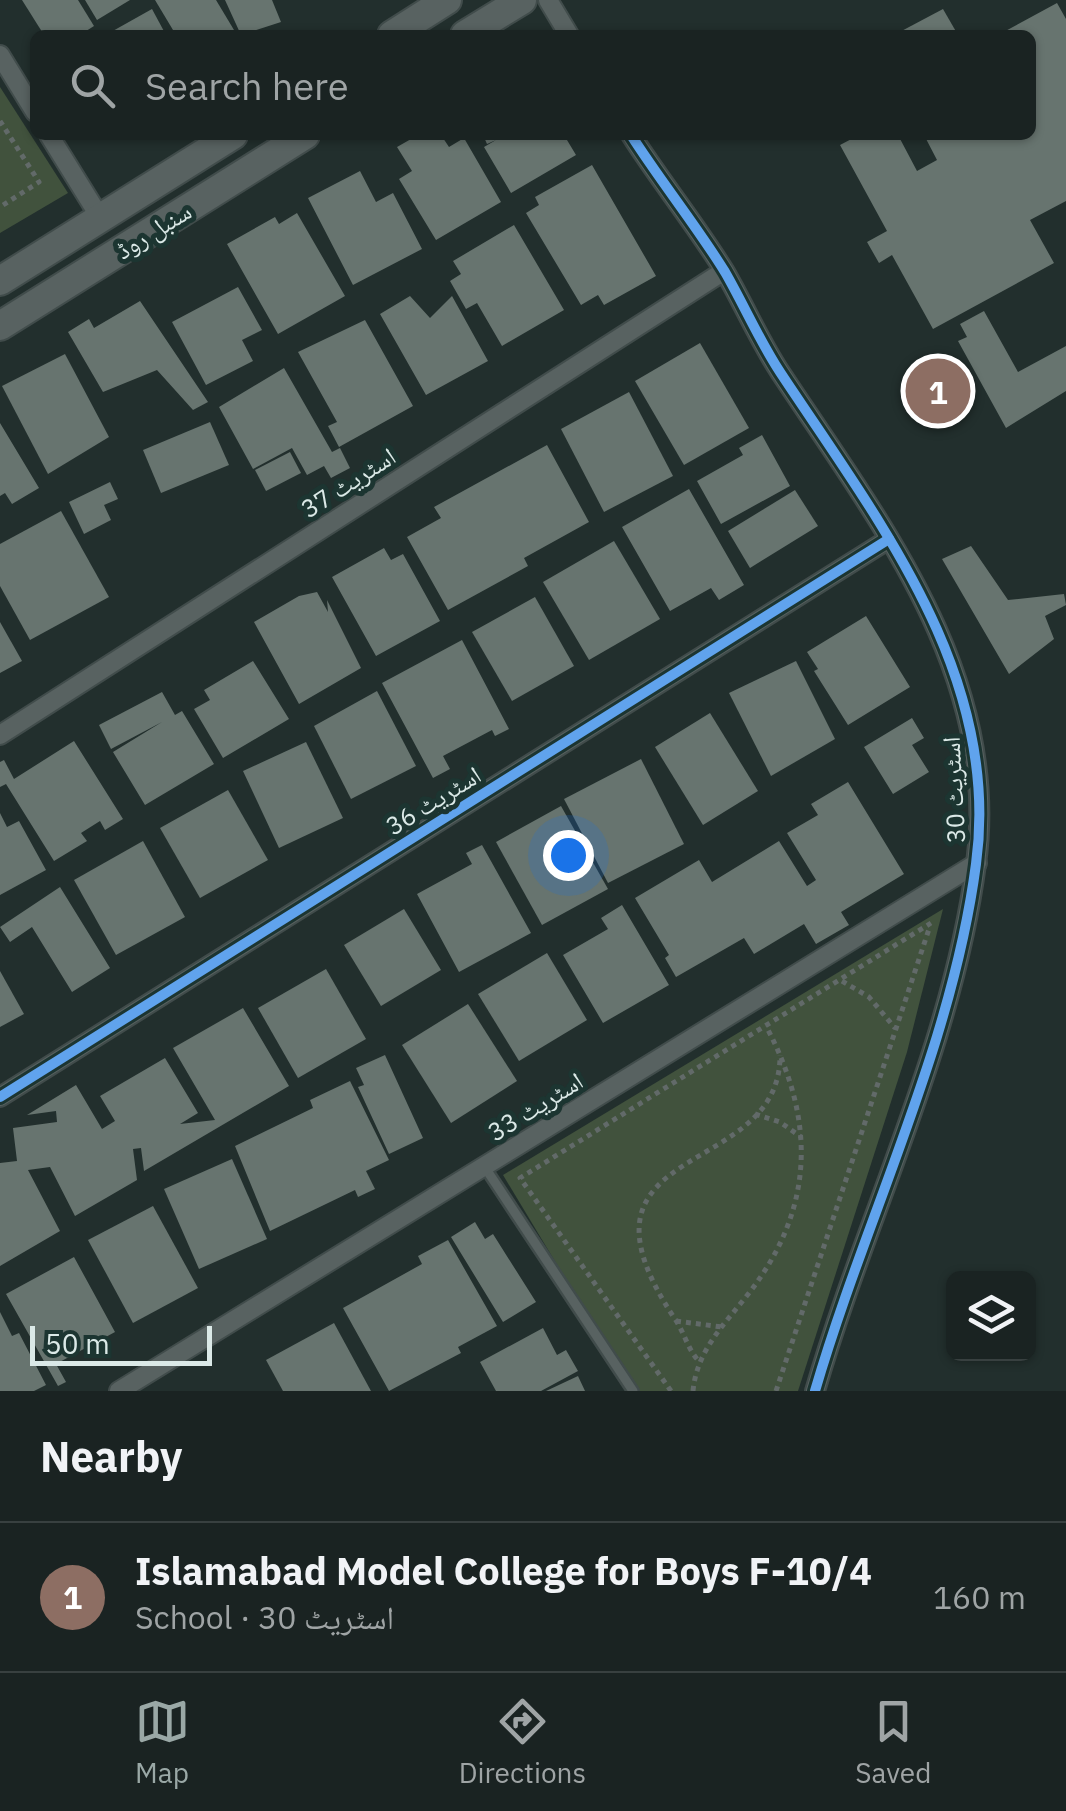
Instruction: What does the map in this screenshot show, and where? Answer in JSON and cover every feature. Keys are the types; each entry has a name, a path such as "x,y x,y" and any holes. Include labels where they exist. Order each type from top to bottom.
{"street":[{"path":"400,30 447,0"},
{"path":"474,30 522,0"},
{"path":"548,0 567,30"},
{"path":"0,55 30,104"},
{"path":"53,140 101,219"},
{"name":"سنبل روڈ","path":"0,281 226,140"},
{"name":"سنبل روڈ","path":"1,322 297,140"},
{"name":"اسٹریٹ 30","path":"635,140 724,271 777,367 889,539 942,633 969,716 978,802 976,863 948,991 815,1391"},
{"name":"اسٹریٹ 37","path":"0,735 724,271"},
{"name":"اسٹریٹ 36","path":"0,1097 889,539"},
{"name":"اسٹریٹ 33","path":"119,1391 976,863"}],"lane":[{"path":"484,1166 633,1391"}],"path":[{"path":"0,122 39,182 0,207"},
{"path":"671,1391 520,1178 930,923 776,1391"},
{"path":"842,981 869,997 895,1028"},
{"path":"694,1391 698,1360 775,1260 800,1196 802,1138 790,1071 766,1026"},
{"path":"698,1360 653,1288 639,1253 637,1225 647,1200 677,1167 718,1145 755,1114 780,1079 780,1052"},
{"path":"755,1114 780,1122 802,1138"},
{"path":"676,1321 722,1327"}],"green space":[{"path":"0,87 30,134 30,140 34,140 68,193 0,233"},
{"path":"943,909 907,1052 798,1391 633,1391 503,1175"}],"building":[{"path":"22,0 78,0 94,26 88,30 41,30"},
{"path":"85,0 130,0 97,20"},
{"path":"155,0 216,0 234,30 173,30"},
{"path":"225,0 272,0 281,22 256,30 239,30"},
{"path":"1057,3 1066,19 1066,201 1030,220 1054,263 933,329 892,255 879,263 867,242 887,231 840,145 850,140 901,140 917,171 937,160 927,140 1036,140 1036,30 1007,30"},
{"path":"152,9 163,30 115,30"},
{"path":"943,9 955,30 903,30"},
{"path":"409,140 444,140 449,147 465,140 501,202 436,240 399,179 412,171 397,147"},
{"path":"496,140 567,140 576,155 511,193 484,147"},
{"path":"592,165 656,276 604,305 598,295 581,305 526,213 539,205 535,197"},
{"path":"360,171 376,202 393,193 422,249 353,285 308,198"},
{"path":"297,213 345,296 278,334 227,244 275,217 279,224"},
{"path":"514,225 564,310 502,346 477,303 466,309 450,281 461,274 453,261"},
{"path":"238,287 262,330 242,340 253,361 206,385 172,322"},
{"path":"410,296 430,318 452,296 488,361 426,395 380,314"},
{"path":"140,301 208,402 193,410 157,370 103,392 68,332 89,319 94,328"},
{"path":"984,311 1018,372 1066,346 1066,391 1006,428 958,341 967,337 960,324"},
{"path":"365,320 413,406 339,447 328,426 337,422 298,352"},
{"path":"700,343 749,428 684,465 635,381"},
{"path":"65,354 109,437 48,474 2,386"},
{"path":"284,368 332,452 340,448 350,468 331,478 324,466 307,475 292,448 253,469 219,407"},
{"path":"629,392 673,476 604,512 561,429"},
{"path":"210,422 229,465 161,493 143,450"},
{"path":"0,423 39,488 12,504 5,493 0,496"},
{"path":"762,435 790,486 721,524 697,481 743,455 739,448"},
{"path":"547,445 589,522 524,558 528,566 448,610 407,537 441,518 434,507"},
{"path":"290,452 301,473 266,491 255,470"},
{"path":"110,482 118,499 104,505 111,520 84,534 69,502"},
{"path":"689,489 744,585 719,600 711,588 670,611 622,527"},
{"path":"795,490 818,526 750,568 728,531"},
{"path":"61,511 109,597 30,640 0,586 0,544"},
{"path":"614,541 660,619 589,660 543,582"},
{"path":"971,546 1008,600 1064,594 1066,605 1045,616 1054,639 1009,674 942,559"},
{"path":"384,548 391,560 403,554 440,621 376,656 332,577"},
{"path":"317,592 328,612 327,600 361,668 299,704 254,622 299,596"},
{"path":"535,597 574,666 512,701 472,632"},
{"path":"866,616 910,687 848,725 814,671 818,669 807,652"},
{"path":"0,622 22,661 0,673"},
{"path":"462,640 509,729 495,736 492,730 443,756 450,769 433,778 382,683"},
{"path":"253,661 289,719 223,758 194,709 210,700 204,690"},
{"path":"796,661 835,739 771,776 729,693"},
{"path":"377,691 416,766 351,799 314,726"},
{"path":"162,692 175,715 182,711 214,764 145,805 113,752 162,722 111,749 99,725"},
{"path":"710,713 758,791 703,825 655,747"},
{"path":"912,718 924,738 912,745 929,772 893,794 864,747"},
{"path":"74,741 123,819 105,830 100,821 81,833 87,841 54,861 6,784 0,787 0,762 4,760 14,779"},
{"path":"306,742 343,818 279,848 243,771"},
{"path":"641,759 684,844 608,883 564,799"},
{"path":"848,782 904,874 841,912 849,925 816,944 804,924 754,954 744,938 676,977 665,958 669,955 635,898 699,860 712,882 779,841 807,886 816,880 787,833 818,815 811,804"},
{"path":"228,790 268,860 200,898 160,828"},
{"path":"561,806 608,889 542,925 496,842"},
{"path":"0,813 7,827 19,821 46,870 0,895"},
{"path":"143,841 185,917 116,955 74,880"},
{"path":"482,845 531,933 459,972 417,894 472,864 466,853"},
{"path":"60,887 110,968 72,992 32,927 10,942 0,927"},
{"path":"622,905 669,985 603,1023 563,955 608,929 601,918"},
{"path":"404,909 441,970 381,1006 344,945"},
{"path":"547,953 587,1020 519,1061 478,994"},
{"path":"326,969 366,1039 298,1078 258,1008"},
{"path":"0,971 24,1014 0,1027"},
{"path":"468,1004 517,1081 451,1123 402,1045"},
{"path":"243,1008 289,1086 144,1171 141,1148 133,1149 137,1180 75,1216 50,1167 28,1170 60,1231 0,1266 0,1163 17,1161 13,1128 57,1122 56,1111 27,1115 76,1085 102,1129 115,1121 100,1096 165,1058 198,1113 180,1124 215,1120 173,1048"},
{"path":"385,1055 423,1138 389,1154 358,1087 364,1085 356,1068"},
{"path":"350,1081 389,1160 366,1171 375,1189 358,1197 355,1190 270,1231 235,1146 313,1108 310,1100"},
{"path":"232,1159 267,1239 199,1269 164,1189"},
{"path":"153,1206 198,1288 133,1323 88,1240"},
{"path":"475,1222 485,1239 493,1234 536,1302 503,1322 451,1237"},
{"path":"448,1240 497,1326 458,1347 461,1353 389,1391 343,1308 422,1264 418,1256"},
{"path":"74,1257 115,1332 56,1364 66,1382 58,1386 6,1294"},
{"path":"0,1312 12,1336 19,1333 46,1385 34,1391 0,1391"},
{"path":"334,1323 371,1391 283,1391 266,1360"},
{"path":"543,1328 557,1355 566,1350 578,1371 541,1391 496,1391 480,1362"},
{"path":"578,1376 585,1391 546,1391"}],"cycle path":[{"path":"634,140 714,255 772,360 891,542 924,602 951,664 970,728 979,795 976,864 964,932 928,1065 815,1391"},
{"path":"0,1097 889,539"}],"place":[{"name":"Islamabad Model College for Boys F-10/4","path":"938,391"}]}
